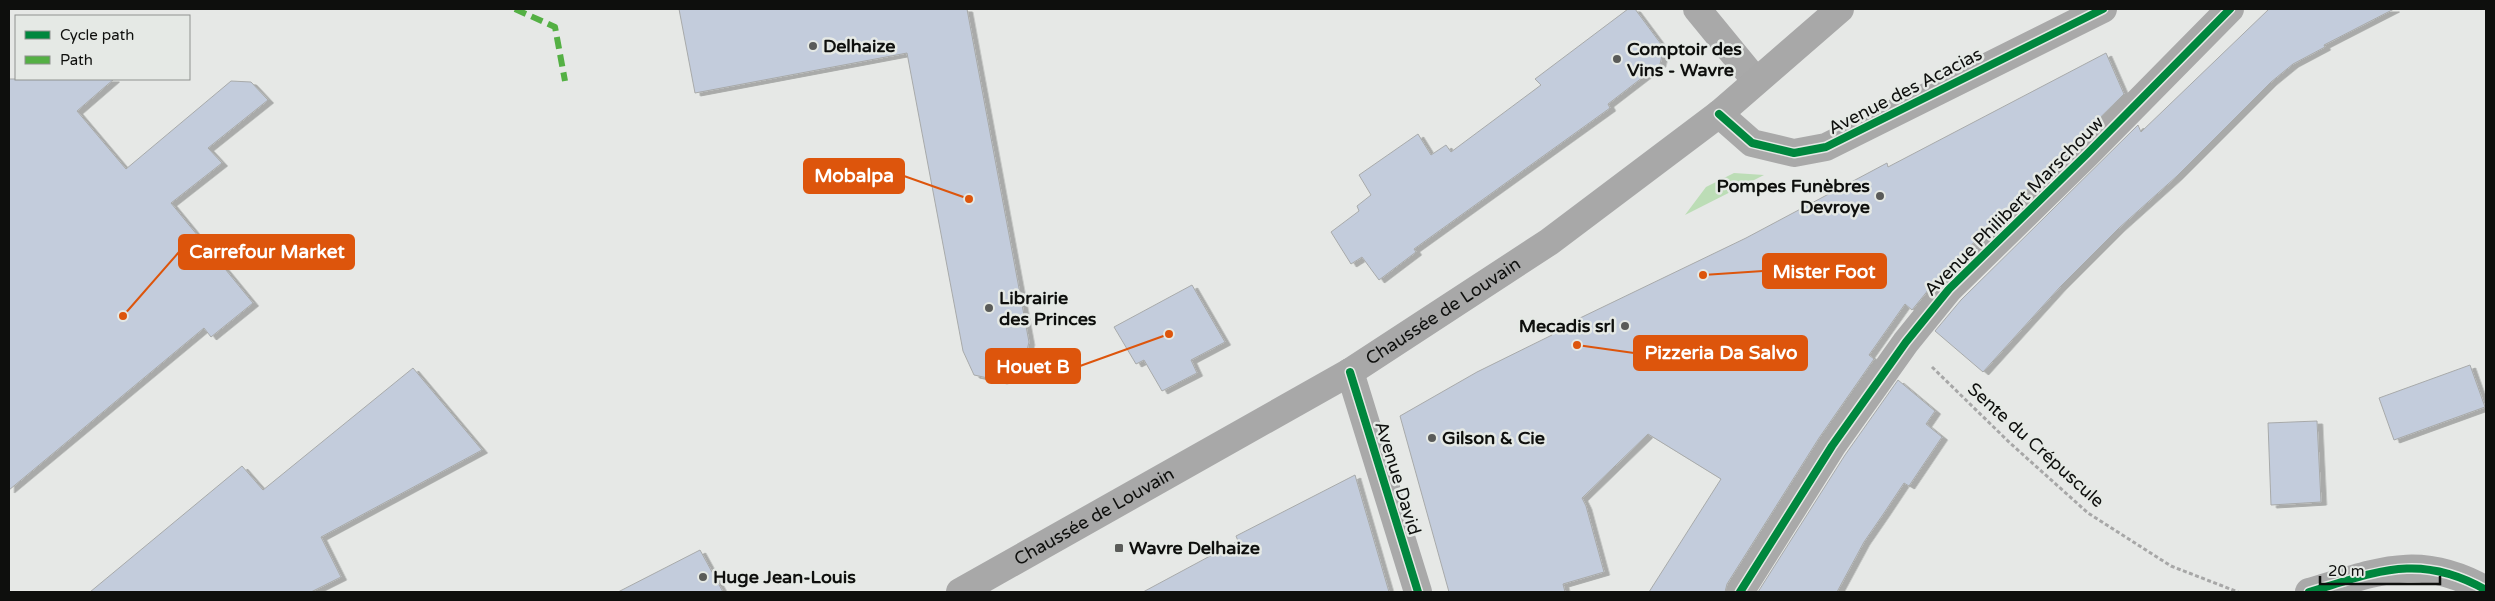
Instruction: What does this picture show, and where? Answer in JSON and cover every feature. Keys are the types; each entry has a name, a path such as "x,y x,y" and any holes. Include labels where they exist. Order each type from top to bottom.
{"main road":[{"name":"Chaussée de Louvain","path":"960,592 1350,372 1549,242 1719,114 1840,9"}],"street":[{"path":"1697,9 1756,81"},
{"name":"Avenue des Acacias","path":"1719,114 1752,142 1794,153 1826,147 2104,9"},
{"name":"Avenue Philibert Marschouw","path":"1740,592 1832,446 1906,342 1949,289 2087,154 2230,9"},
{"name":"Avenue David","path":"1350,372 1418,592"},
{"path":"2309,592 2387,569 2419,568 2443,572 2486,590"}],"green space":[{"path":"1734,173 1764,175 1685,215 1706,187"}],"building":[{"path":"679,9 967,9 1029,342 1023,366 1002,381 974,375 963,351 907,53 695,93"},
{"path":"1628,9 1635,9 1664,48 1660,64 1608,104 1610,108 1414,249 1416,252 1379,280 1362,257 1351,264 1331,232 1359,211 1357,206 1371,195 1359,175 1418,134 1431,155 1446,145 1451,152 1541,85 1535,79"},
{"path":"2269,9 2394,9 2324,45 2325,47 2293,64 2271,82 2177,176 2119,228 2060,287 1983,372 1935,331 1961,300 2138,125 2141,132"},
{"path":"2106,53 2124,94 1938,278 1912,310 1905,304 1869,355 1874,359 1819,438 1727,584 1725,592 1649,592 1721,479 1648,434 1582,498 1586,506 1604,572 1563,584 1565,592 1449,592 1400,416 1477,372 1552,335 1551,332 1746,238 1887,163 1888,167"},
{"path":"9,79 113,80 77,111 126,169 231,81 251,82 268,100 208,148 222,163 171,203 253,303 211,337 204,328 9,490"},
{"path":"1192,285 1225,342 1191,360 1197,373 1162,391 1144,360 1136,364 1114,327"},
{"path":"2470,365 2485,407 2394,440 2379,398"},
{"path":"413,368 482,450 321,537 341,577 311,592 90,592 242,466 263,490"},
{"path":"1898,380 1935,411 1926,424 1942,437 1909,486 1904,483 1864,542 1837,592 1758,592 1845,455"},
{"path":"2317,421 2321,502 2271,505 2268,423"},
{"path":"1355,475 1389,592 1143,592 1238,541 1236,536"},
{"path":"700,550 723,592 618,592"}],"marked path":[{"path":"515,9 555,27 565,81"}],"cycle path":[{"path":"1719,114 1752,143 1794,153 1826,147 2103,9"},
{"path":"1740,592 1832,446 1906,342 1949,289 2087,154 2230,9"},
{"path":"1350,372 1418,592"},
{"path":"2309,592 2356,578 2398,569 2440,571 2462,578 2486,590"}],"place":[{"name":"Delhaize","path":"813,46"},
{"name":"Comptoir des Vins - Wavre","path":"1617,59"},
{"name":"Pompes Funèbres Devroye","path":"1880,196"},
{"name":"Mobalpa","path":"969,199"},
{"name":"Mister Foot","path":"1703,275"},
{"name":"Librairie des Princes","path":"989,308"},
{"name":"Carrefour Market","path":"123,316"},
{"name":"Mecadis srl","path":"1625,326"},
{"name":"Houet B","path":"1169,334"},
{"name":"Pizzeria Da Salvo","path":"1577,345"},
{"name":"Gilson & Cie","path":"1432,438"},
{"name":"Wavre Delhaize","path":"1119,548"},
{"name":"Huge Jean-Louis","path":"703,577"}]}
